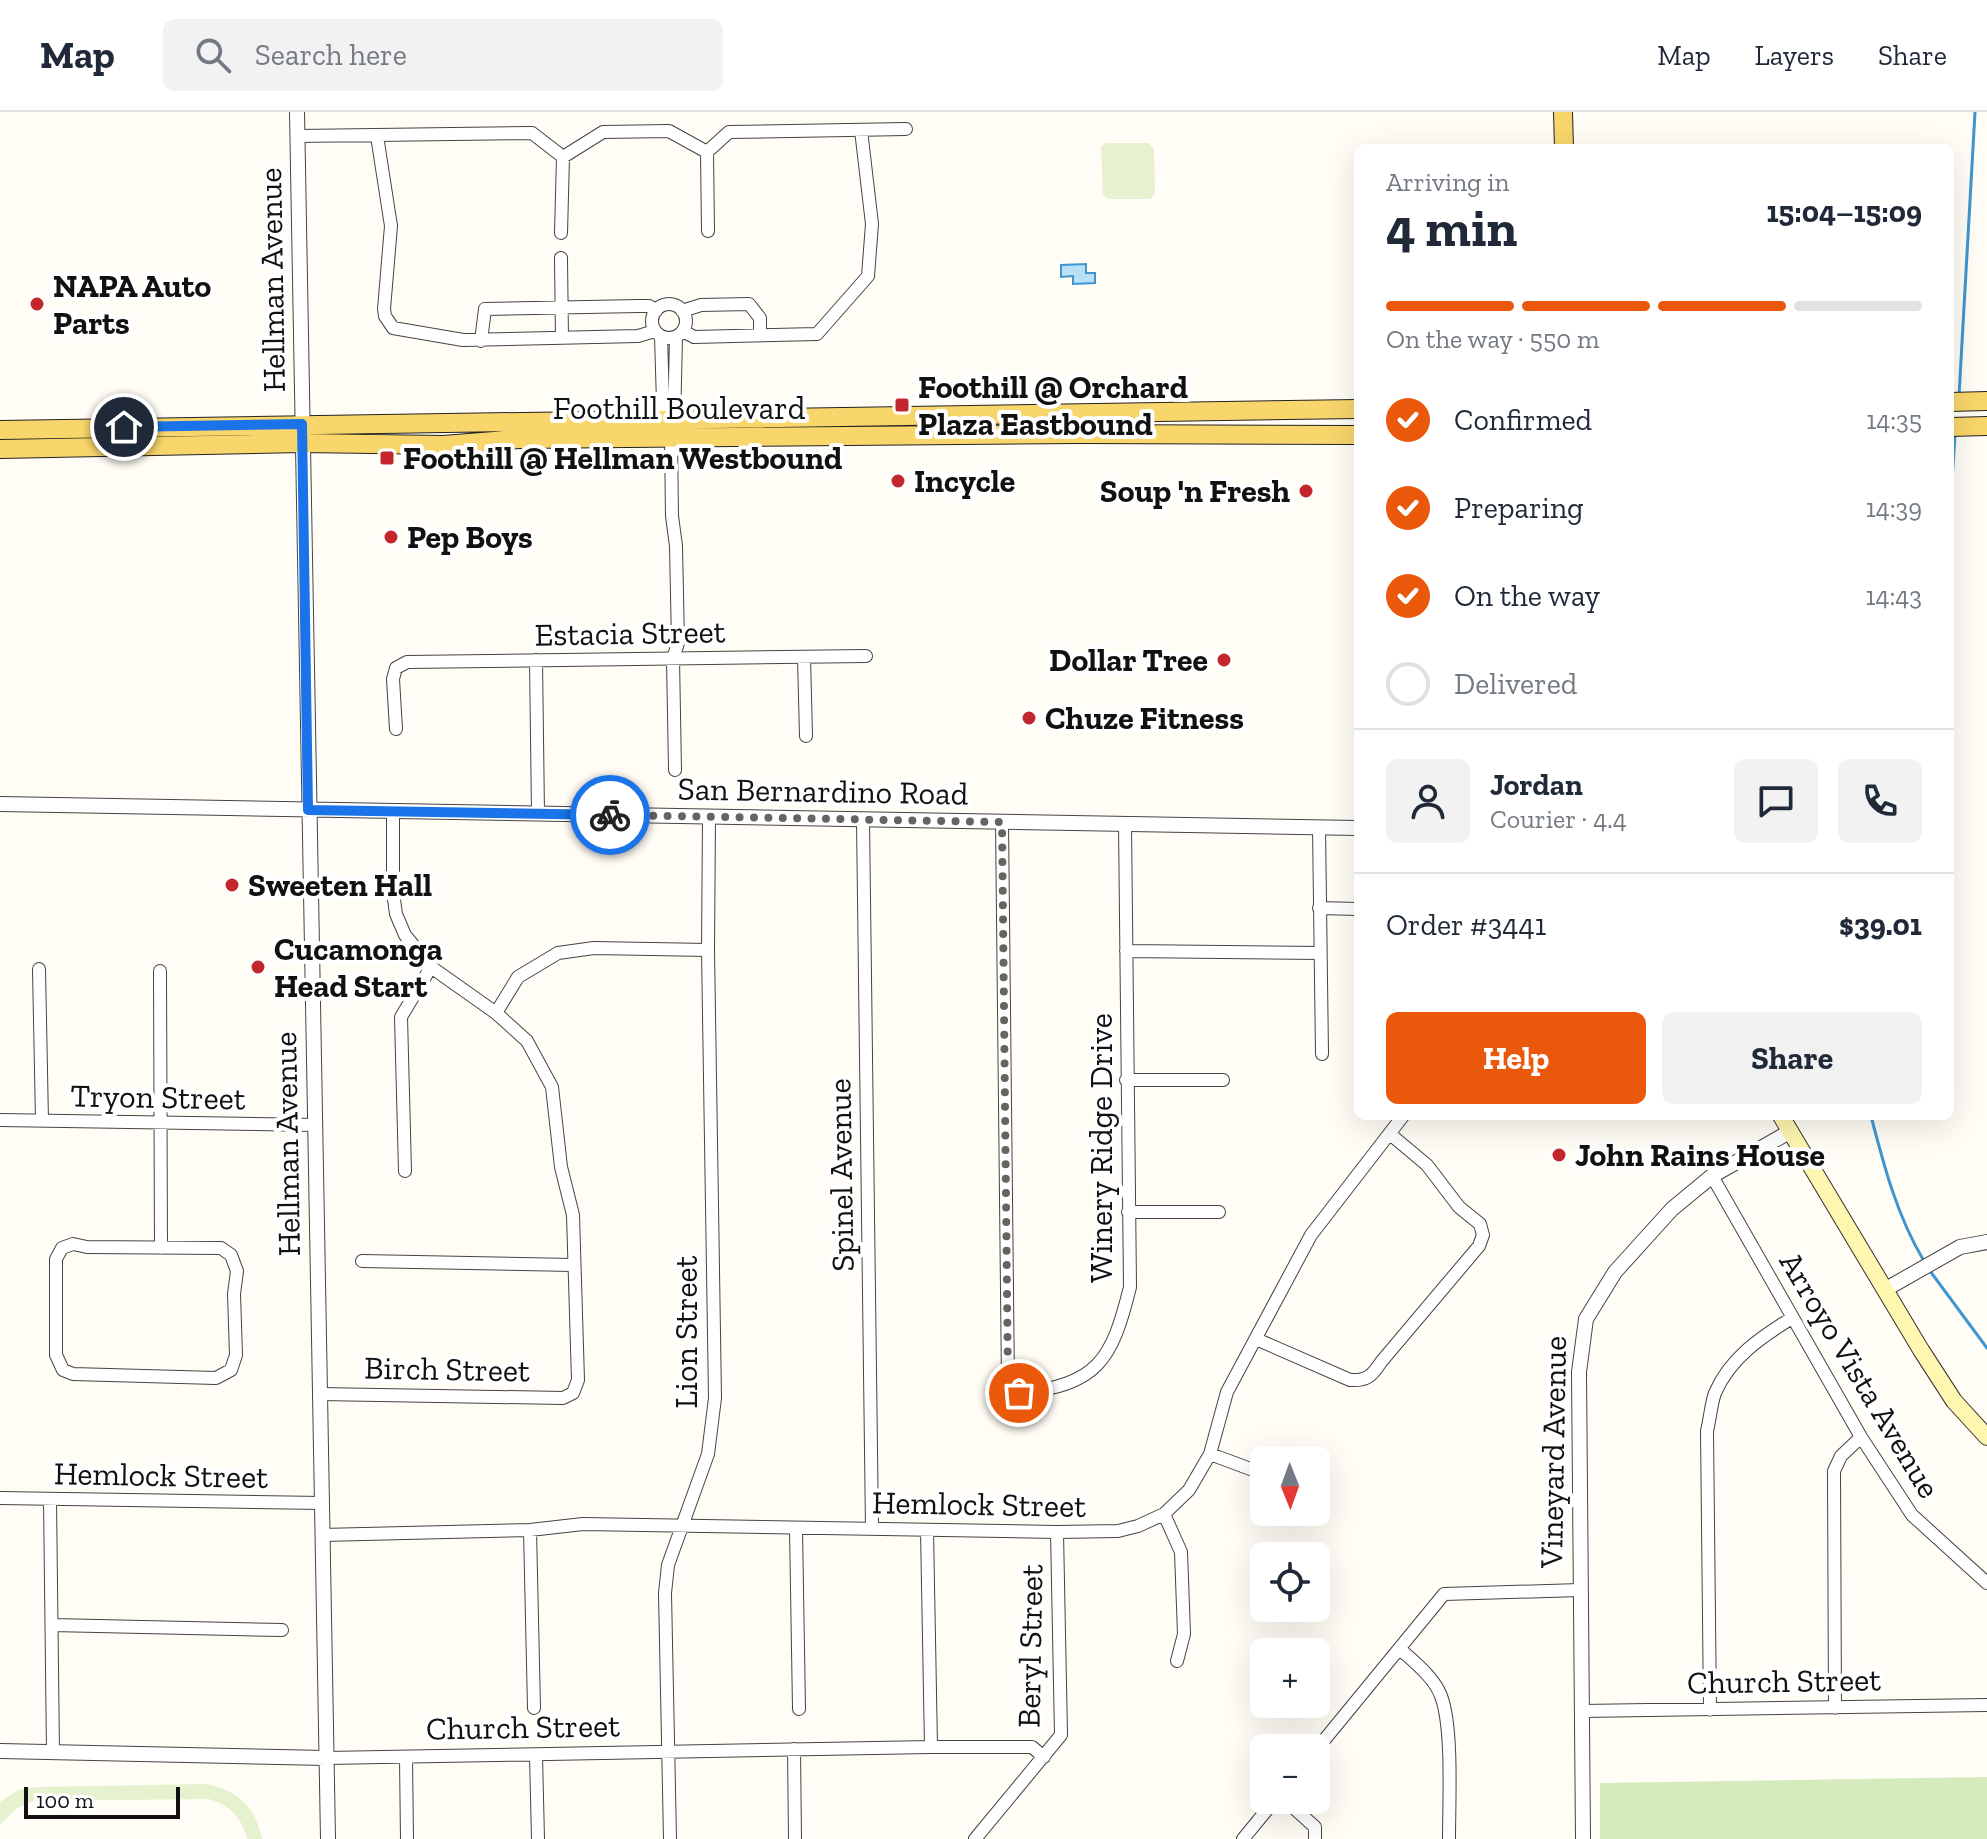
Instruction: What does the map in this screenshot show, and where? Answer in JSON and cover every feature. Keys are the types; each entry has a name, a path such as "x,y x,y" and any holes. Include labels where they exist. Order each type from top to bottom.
{"main road":[{"path":"1563,112 1564,144"},
{"path":"1958,402 1987,401"},
{"name":"Foothill Boulevard","path":"0,430 302,433 1354,409"},
{"name":"Foothill Boulevard","path":"671,426 1079,434 1354,435"},
{"path":"1958,427 1987,426"},
{"name":"Foothill Boulevard","path":"0,449 302,433"},
{"path":"1784,1120 1921,1350 1954,1401 1987,1437"}],"street":[{"name":"Hellman Avenue","path":"297,112 328,1839"},
{"path":"708,231 707,152 729,132 906,129"},
{"path":"377,136 391,226 384,309 390,325 451,340 481,341 658,334 694,337 817,334 868,276 872,224 861,130"},
{"path":"563,157 603,132 669,131 707,152"},
{"path":"298,136 532,133 563,157"},
{"path":"561,233 563,157"},
{"path":"561,258 562,338"},
{"path":"671,426 663,403 658,334 652,319 656,311 668,304 682,311 686,321 680,334 671,426 678,643 673,659 675,770"},
{"path":"682,311 701,305 749,304 760,318 760,335"},
{"path":"481,341 485,309 649,306 656,311"},
{"name":"Estacia Street","path":"396,729 393,679 396,668 407,662 866,656"},
{"path":"804,657 806,736"},
{"path":"536,660 538,814"},
{"name":"San Bernardino Road","path":"0,804 1354,828"},
{"path":"362,1261 573,1265 573,1215 561,1167 552,1087 527,1041 496,1013 431,967 405,935 396,914 393,892 393,812"},
{"name":"Lion Street","path":"670,1839 665,1593 668,1565 708,1454 715,1398 709,817"},
{"name":"Spinel Avenue","path":"863,820 872,1529"},
{"name":"Winery Ridge Drive","path":"1002,822 1008,1384 1019,1393 1068,1386 1092,1372 1112,1347 1130,1287 1125,824"},
{"path":"1319,827 1322,1054"},
{"path":"1319,908 1354,909"},
{"path":"496,1013 518,977 558,953 594,948 708,950"},
{"path":"1126,951 1320,953"},
{"path":"405,1171 401,1017 431,967"},
{"path":"39,969 42,1121"},
{"path":"160,971 161,1248"},
{"path":"1126,1080 1223,1080"},
{"name":"Tryon Street","path":"0,1120 316,1125"},
{"name":"Hemlock Street","path":"322,1535 530,1530 583,1524 1057,1532 1118,1531 1138,1526 1164,1514 1189,1490 1210,1454 1227,1392 1311,1235 1400,1120"},
{"name":"Vineyard Avenue","path":"1583,1839 1579,1372 1586,1319 1615,1272 1672,1209 1712,1176 1791,1131"},
{"path":"1256,1339 1350,1380 1372,1376 1479,1246 1483,1235 1480,1224 1459,1207 1427,1165 1390,1134"},
{"name":"Arroyo Vista Avenue","path":"1712,1176 1861,1437 1912,1515 1987,1583"},
{"path":"1128,1212 1219,1212"},
{"path":"1886,1289 1960,1247 1987,1242"},
{"path":"73,1244 161,1248 221,1248 231,1255 237,1271 234,1294 236,1355 231,1370 216,1378 73,1374 63,1370 56,1355 56,1259 62,1248 73,1244"},
{"name":"Birch Street","path":"320,1394 563,1398 573,1393 578,1380 573,1265"},
{"path":"1710,1710 1707,1431 1715,1393 1734,1362 1759,1339 1792,1318"},
{"path":"1835,1708 1834,1471 1841,1456 1861,1437"},
{"path":"1210,1454 1250,1469"},
{"name":"Hemlock Street","path":"0,1498 322,1503"},
{"path":"50,1499 53,1752"},
{"path":"1164,1514 1181,1552 1184,1634 1177,1661"},
{"path":"796,1529 799,1709"},
{"path":"530,1530 534,1708"},
{"path":"927,1530 931,1747"},
{"name":"Beryl Street","path":"975,1839 1061,1735 1057,1532"},
{"path":"1329,1734 1444,1594 1580,1590"},
{"path":"52,1625 282,1630"},
{"path":"1400,1649 1424,1672 1441,1695 1447,1726 1449,1839"},
{"name":"Church Street","path":"1582,1711 1987,1705"},
{"name":"Church Street","path":"0,1751 406,1758 1032,1747 1044,1757"},
{"path":"794,1749 795,1839"},
{"path":"536,1756 538,1839"},
{"path":"406,1758 407,1839"},
{"path":"1243,1839 1264,1814"},
{"path":"1301,1814 1315,1827 1315,1839"}],"green space":[{"path":"1106,143 1149,143 1154,149 1155,193 1151,199 1108,199 1103,195 1101,147"},
{"path":"1987,1777 1987,1839 1600,1839 1600,1783"},
{"path":"203,1784 225,1789 242,1801 255,1817 262,1839 247,1839 234,1813 208,1799 33,1801 16,1809 0,1825 0,1802 18,1790 36,1787"}],"water":[{"path":"1086,264 1086,273 1095,273 1095,283 1073,284 1073,276 1061,277 1061,265"}],"waterway":[{"path":"1959,396 1975,112"},
{"path":"1954,450 1955,435"},
{"path":"1872,1120 1899,1209 1924,1261"},
{"path":"1930,1271 1987,1348"}],"way so far":[{"path":"610,815 1002,822 1008,1384 1019,1393"}],"place":[{"name":"NAPA Auto Parts","path":"37,304"},
{"name":"Foothill @ Orchard Plaza Eastbound","path":"902,405"},
{"name":"Foothill @ Hellman Westbound","path":"387,458"},
{"name":"Incycle","path":"898,481"},
{"name":"Soup 'n Fresh","path":"1306,491"},
{"name":"Pep Boys","path":"391,537"},
{"name":"Dollar Tree","path":"1224,660"},
{"name":"Chuze Fitness","path":"1029,718"},
{"name":"Sweeten Hall","path":"232,885"},
{"name":"Cucamonga Head Start","path":"258,967"},
{"name":"John Rains House","path":"1559,1155"}],"route":[{"path":"124,427 302,424 308,810 610,815"}]}
